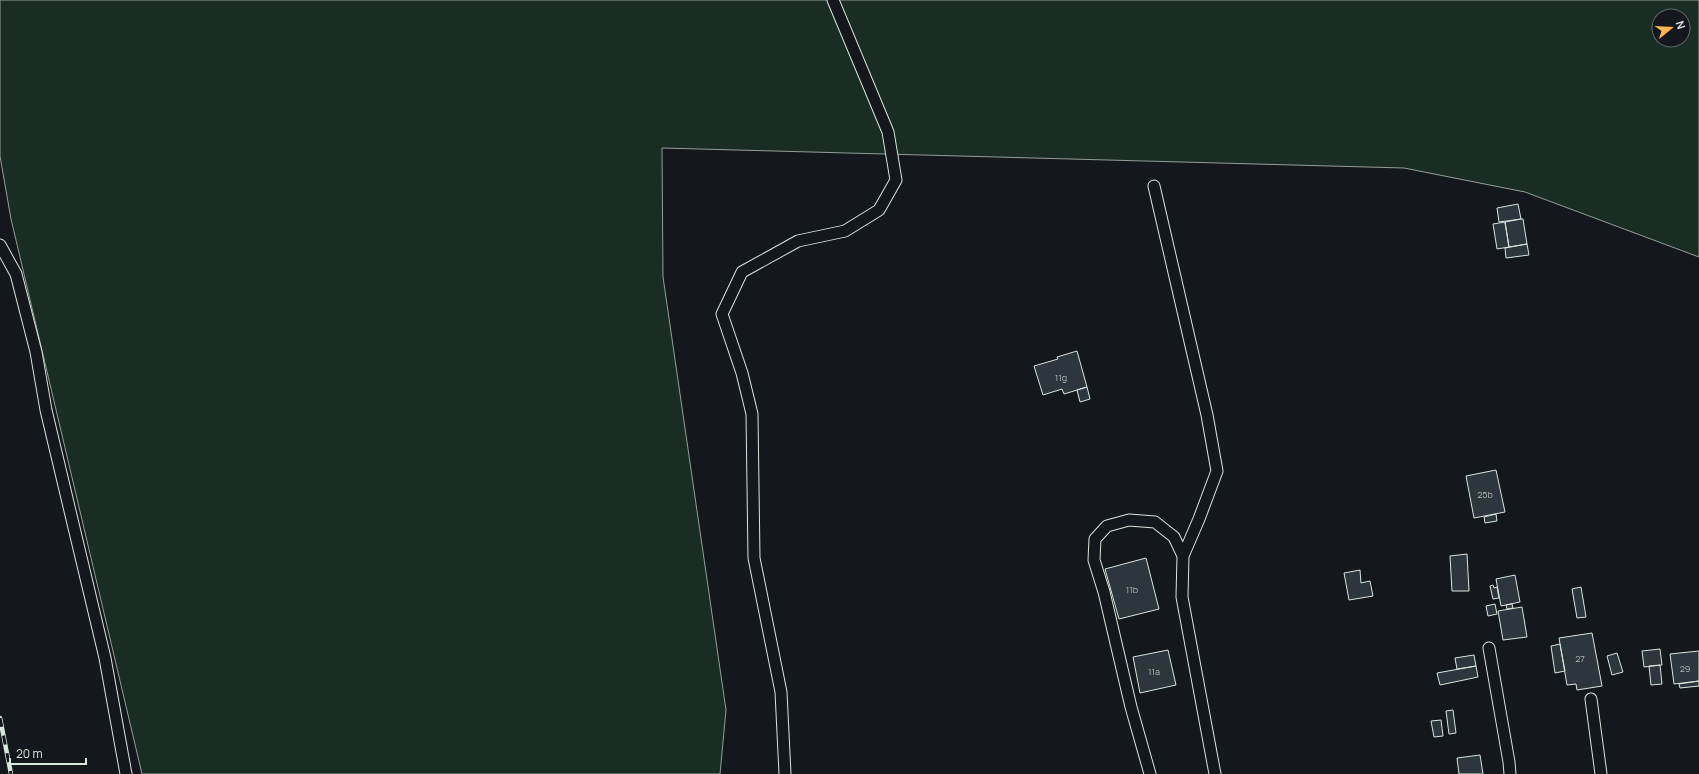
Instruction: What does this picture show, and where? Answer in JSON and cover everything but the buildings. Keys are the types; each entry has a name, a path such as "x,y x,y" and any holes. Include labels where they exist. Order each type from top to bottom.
{"lane":[{"path":"784,774 781,692 754,558 752,414 742,373 722,314 742,272 798,241 845,231 880,210 896,180 888,132 833,0"},
{"path":"1154,186 1207,415 1217,471 1200,519 1183,556 1182,597 1215,774"},
{"path":"0,245 16,274 36,352 46,410 105,658 126,774"},
{"path":"1150,774 1131,707 1104,592 1094,560 1095,539 1107,526 1114,524 1129,520 1155,522 1174,537 1183,556"},
{"path":"1489,648 1510,774"},
{"path":"1591,699 1601,774"}],"green space":[{"path":"0,0 1699,0 1699,257 1525,192 1404,168 662,148 663,277 726,710 720,774 142,774 11,219 0,156"}],"railway":[{"path":"0,718 11,774"}]}
